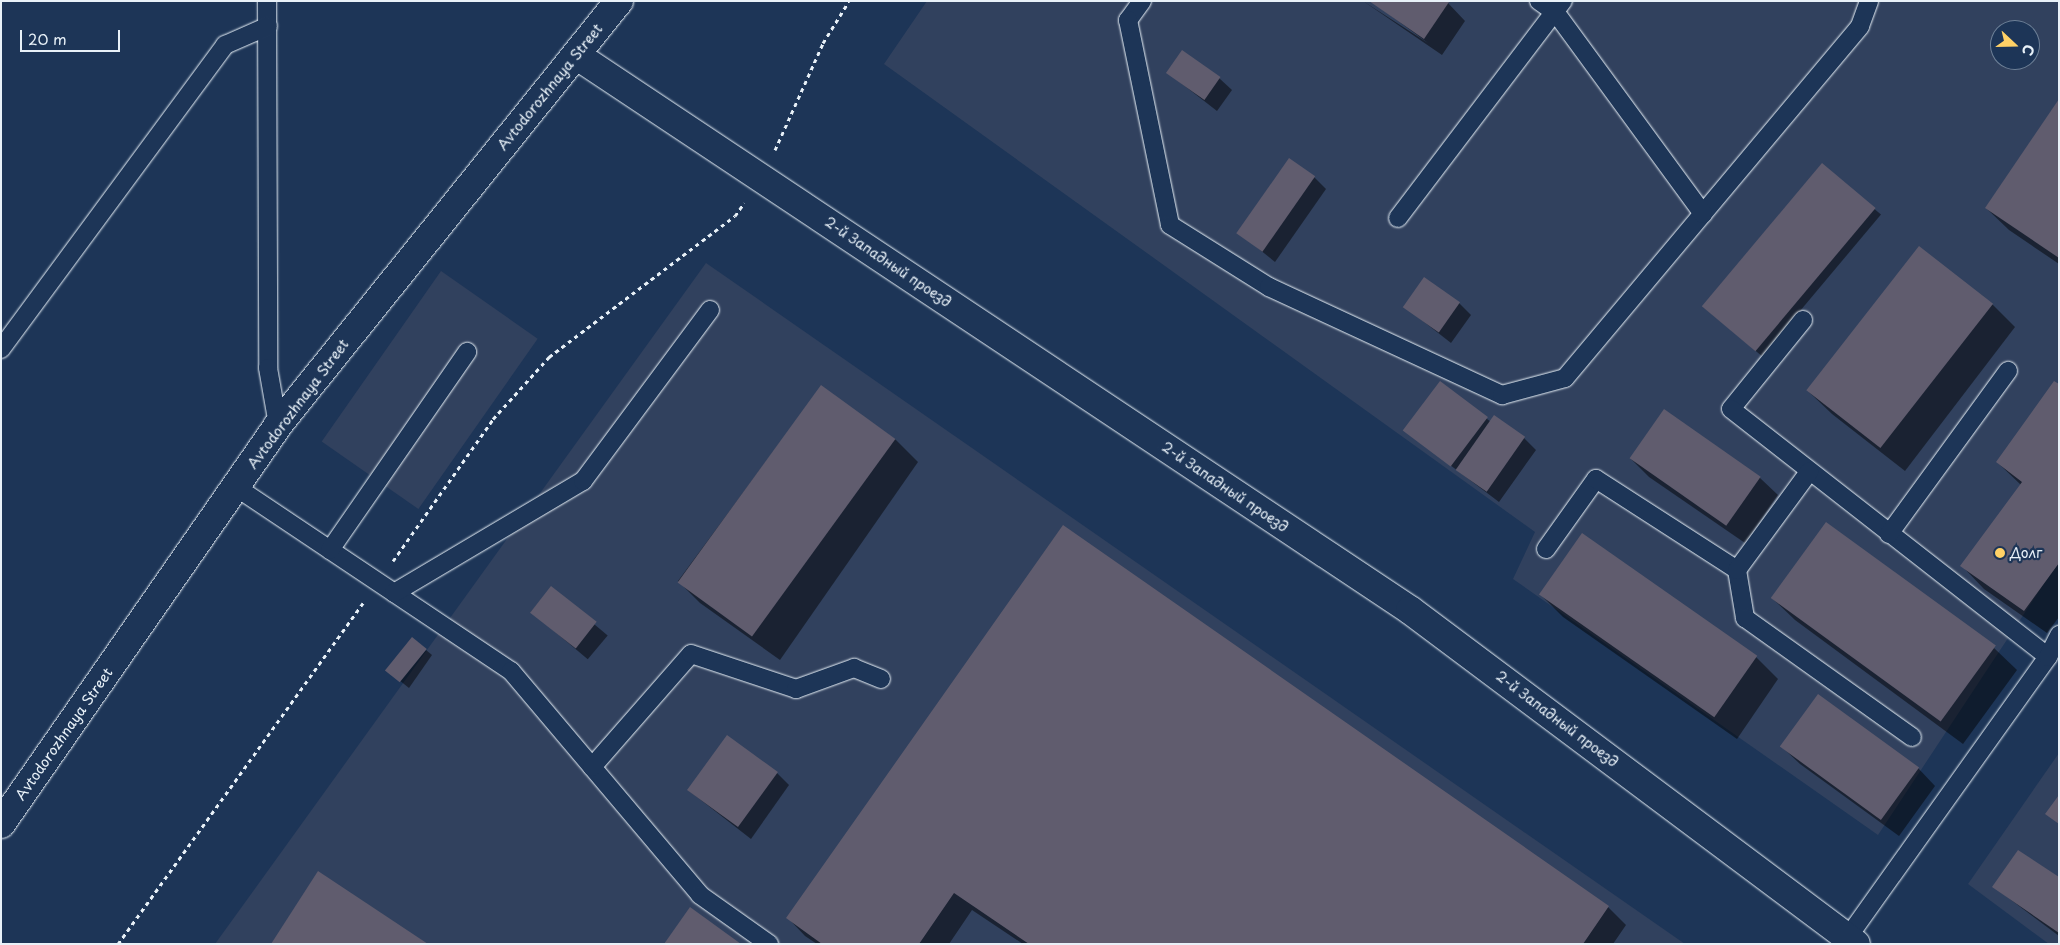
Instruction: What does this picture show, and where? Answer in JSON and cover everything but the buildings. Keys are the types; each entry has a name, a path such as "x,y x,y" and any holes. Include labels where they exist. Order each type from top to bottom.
{"street":[{"name":"Avtodorozhnaya Street","path":"1,824 278,426 619,1"},
{"name":"2-й Западный проезд","path":"576,55 1410,610 1852,941"}],"lane":[{"path":"267,1 268,368 278,426"},
{"path":"1142,1 1128,20 1170,225 1269,287 1502,394 1565,378 1860,26 1869,1"},
{"path":"1538,1 1560,7 1703,214"},
{"path":"1398,218 1560,7"},
{"path":"1,349 225,45 268,26"},
{"path":"394,593 582,481 710,310"},
{"path":"1803,320 1731,409 1809,472 2048,657"},
{"path":"330,550 468,352"},
{"path":"1890,534 2008,371"},
{"path":"1737,570 1809,472"},
{"path":"1546,549 1596,479 1737,570 1746,618 1912,736"},
{"path":"236,487 511,671 700,894 770,944"},
{"path":"1852,941 2048,657 2059,634"},
{"path":"592,766 691,654 796,688 854,668 881,679"}],"path":[{"path":"118,944 493,419 549,357 735,216 762,179 824,43 849,1"}],"shaded area":[{"path":"927,1 2059,1 2059,561 1878,835 1513,579 1535,532 884,64"},
{"path":"706,263 1685,944 215,944"},
{"path":"441,271 538,339 418,509 322,441"},
{"path":"2059,753 2059,944 2049,944 1968,884"}],"place":[{"name":"Долг","path":"2000,553"}]}
